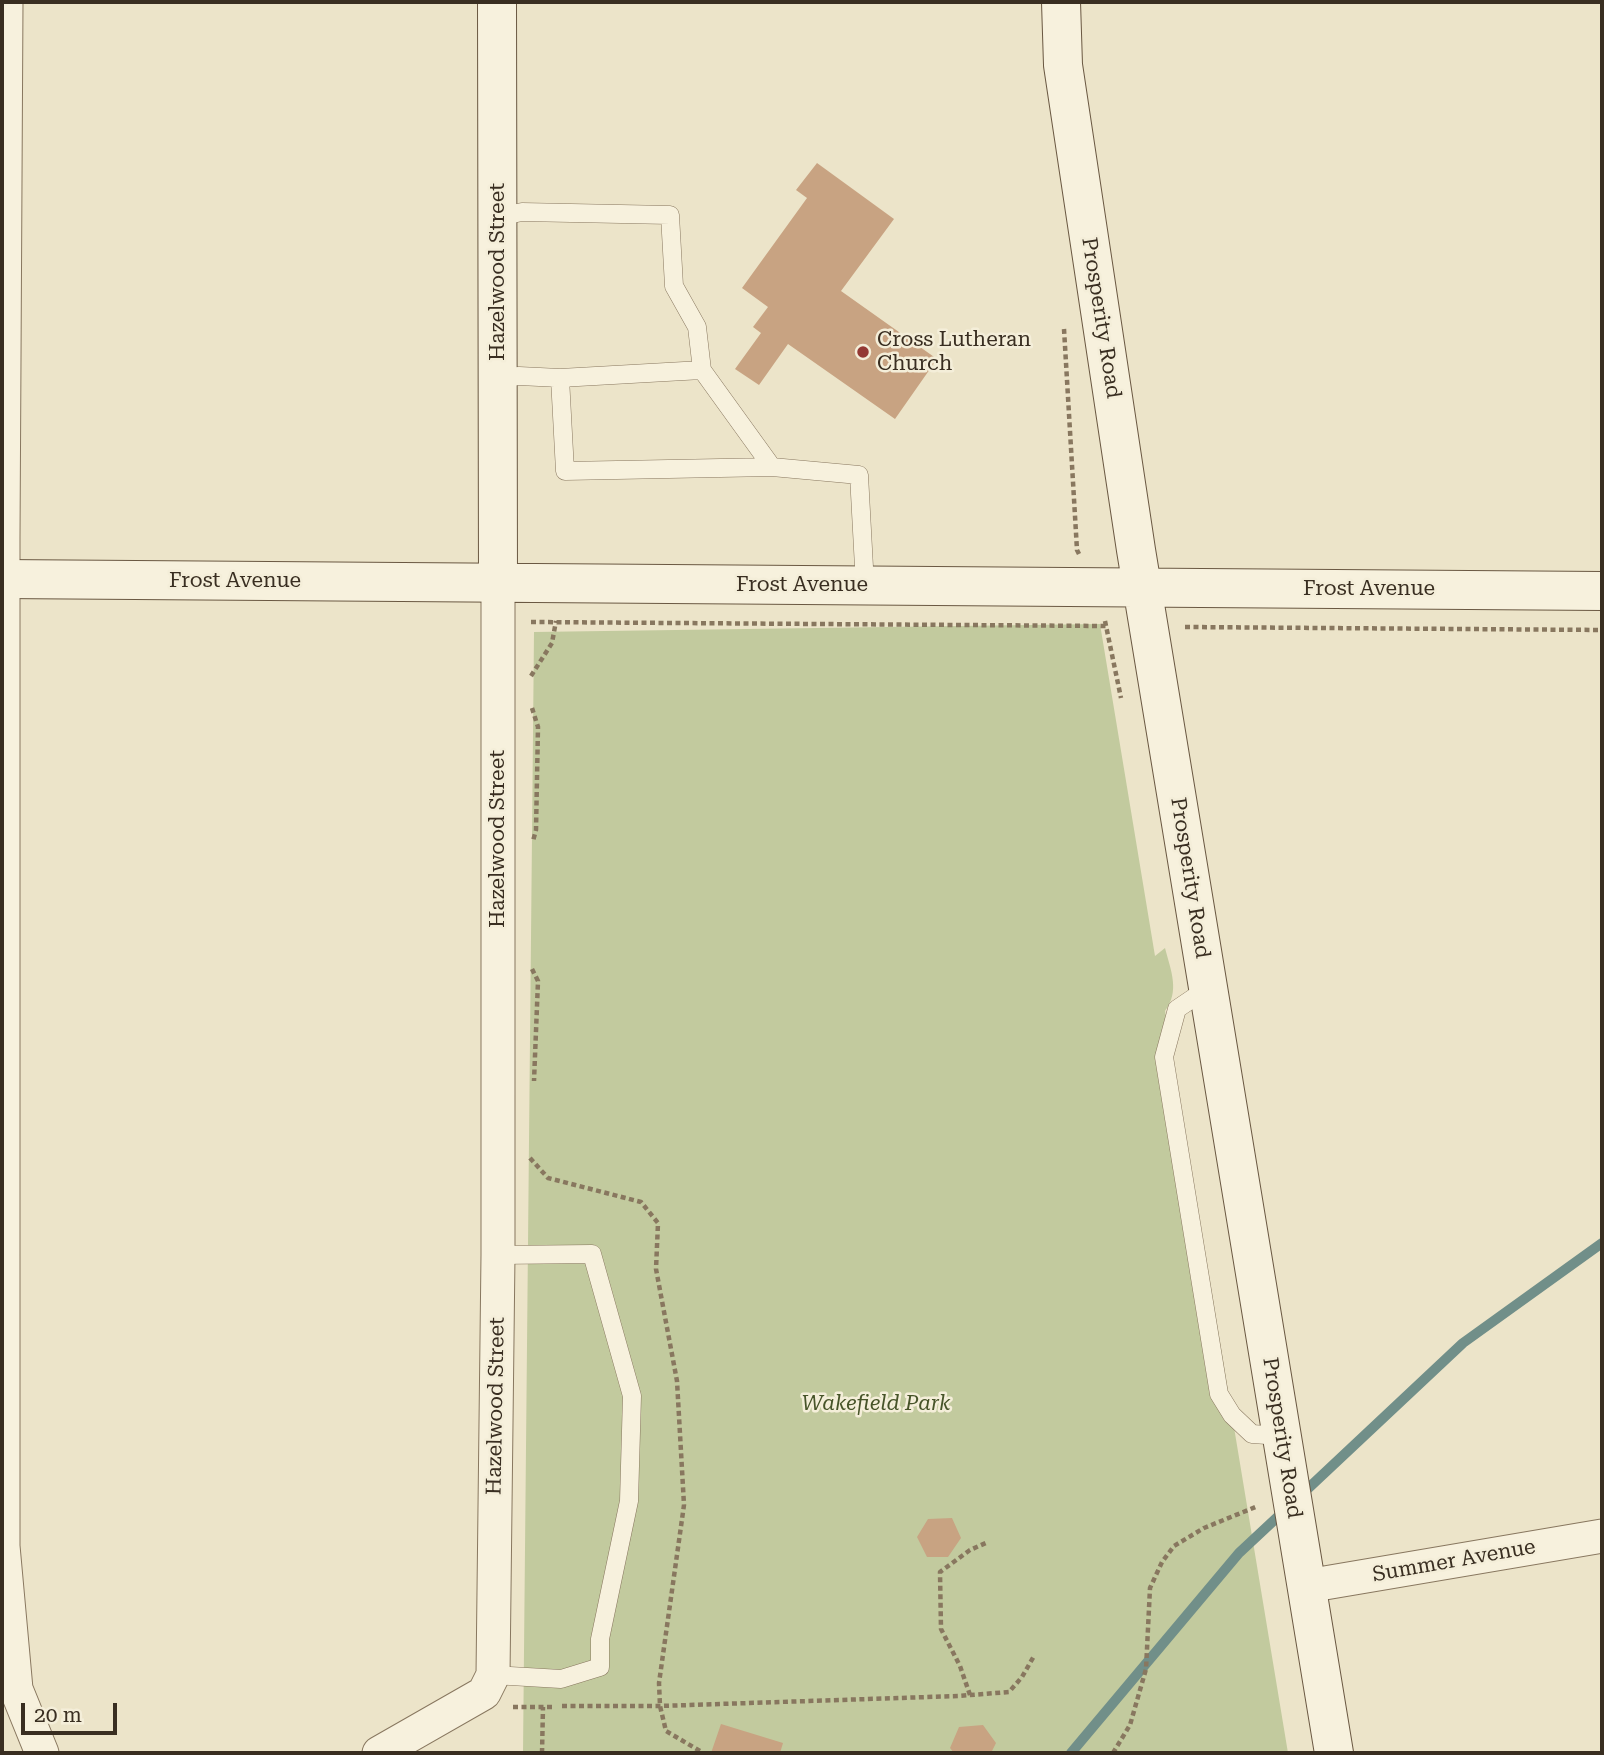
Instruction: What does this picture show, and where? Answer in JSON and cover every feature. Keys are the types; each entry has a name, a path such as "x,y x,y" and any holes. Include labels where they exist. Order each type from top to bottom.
{"street":[{"path":"6,2 2,579 3,1546 16,1689 42,1753"},
{"name":"Hazelwood Street","path":"488,1684 498,1255 497,2"},
{"name":"Prosperity Road","path":"1061,2 1063,65 1142,588 1334,1753"},
{"name":"Frost Avenue","path":"2,579 1602,591"},
{"name":"Summer Avenue","path":"1307,1586 1602,1536"},
{"path":"379,1753 488,1684"}],"lane":[{"path":"498,217 522,212 670,215 674,286 697,327 702,370 772,467"},
{"path":"498,378 519,376 560,379 702,370"},
{"path":"560,379 565,471 772,467 859,475 865,586"},
{"path":"1208,988 1177,1009 1164,1057 1219,1394 1232,1415 1252,1434 1282,1436"},
{"path":"488,1684 561,1679 600,1667 600,1639 629,1501 632,1396 592,1254 498,1255"}],"path":[{"path":"529,687 530,677 552,643 556,623 557,583"},
{"path":"532,707 538,727 536,830 533,842"},
{"path":"528,962 538,981 534,1083"},
{"path":"526,1153 548,1178 641,1202 658,1223 656,1269 677,1381 684,1505 659,1683 660,1706 666,1731 700,1751"},
{"path":"1113,1753 1130,1725 1146,1669 1150,1588 1162,1562 1174,1546 1204,1528 1291,1494"},
{"path":"970,1695 960,1666 941,1629 940,1572 970,1550 988,1542"},
{"path":"488,1684 509,1707 660,1706 970,1695 1009,1692 1022,1678 1034,1656"},
{"path":"542,1753 543,1707"}],"green space":[{"name":"Wakefield Park","path":"1100,624 1155,956 1165,948 1172,973 1172,996 1165,1011 1288,1753 523,1753 534,632"}],"building":[{"path":"817,163 894,219 841,291 937,359 895,419 788,344 759,385 735,369 761,333 753,327 768,307 742,288 807,198 796,190"},
{"path":"952,1518 961,1538 948,1557 927,1557 917,1537 928,1519"},
{"path":"721,1724 783,1743 780,1753 711,1753"},
{"path":"983,1725 996,1743 991,1753 954,1753 950,1748 959,1727"}],"waterway":[{"path":"1300,1496 1463,1343 1602,1243"},
{"path":"1071,1753 1239,1553 1284,1511"}],"place":[{"name":"Cross Lutheran Church","path":"863,352"}]}
